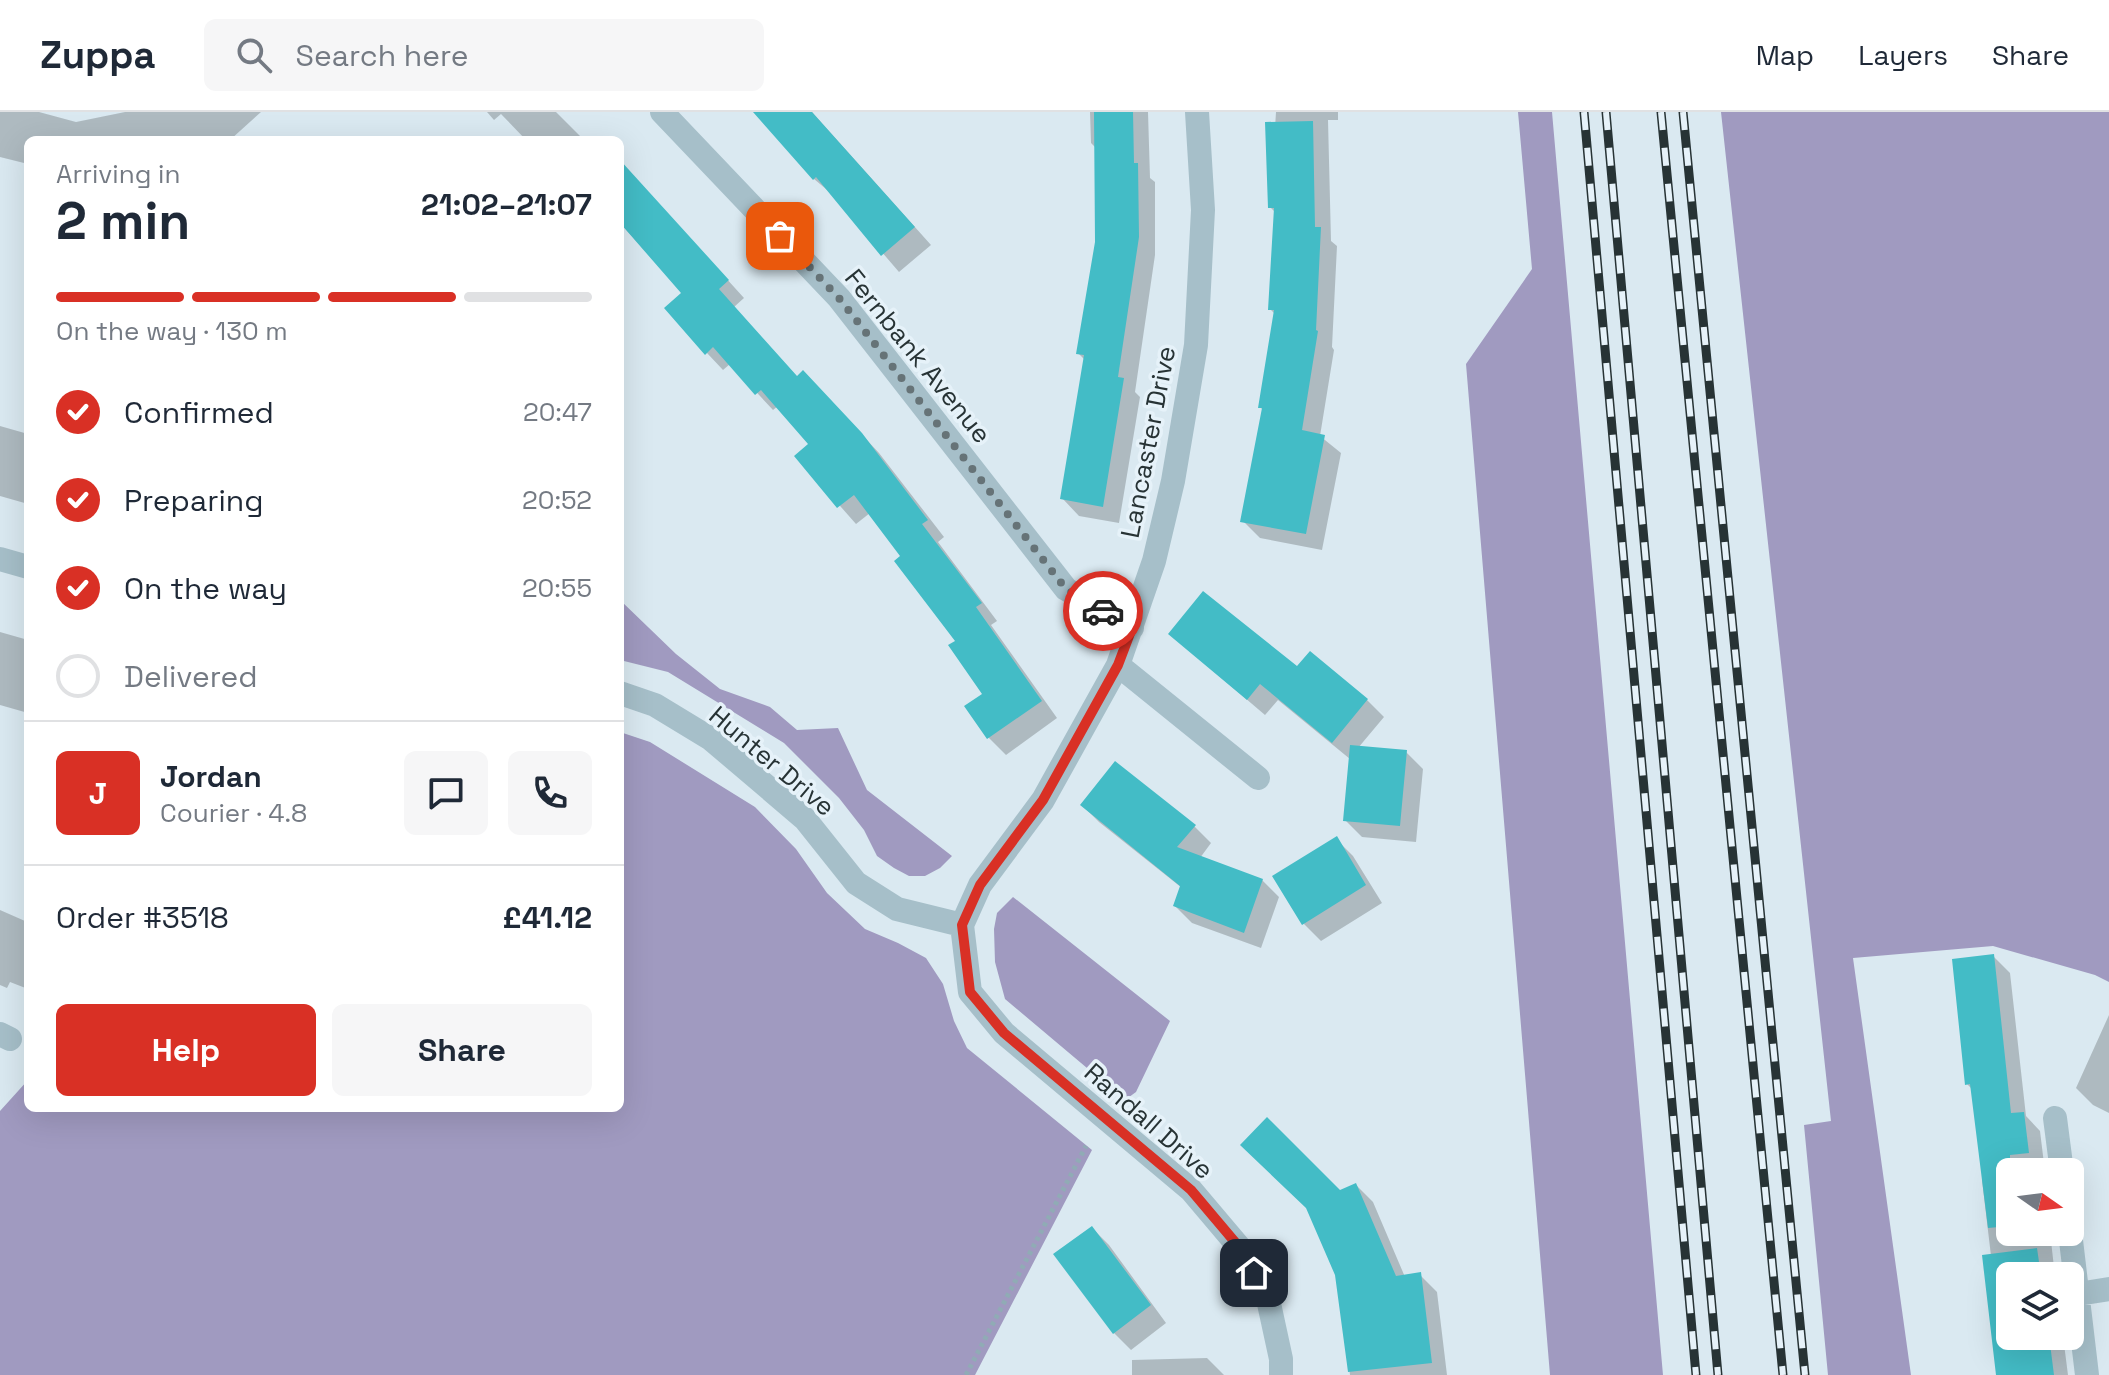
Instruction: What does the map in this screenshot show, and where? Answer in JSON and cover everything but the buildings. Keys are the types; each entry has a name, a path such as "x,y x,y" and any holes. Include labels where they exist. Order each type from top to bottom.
{"street":[{"name":"Fernbank Avenue","path":"662,112 839,298 1066,589 1132,628"},
{"name":"Lancaster Drive","path":"962,925 980,885 1043,800 1118,665 1154,561 1173,481 1196,345 1203,210 1197,112"},
{"path":"0,559 24,566"},
{"path":"1118,665 1258,778"},
{"name":"Hunter Drive","path":"624,694 655,705 711,739 805,819 856,883 897,909 962,925"},
{"name":"Randall Drive","path":"962,925 970,992 1004,1033 1191,1190 1240,1248 1268,1299 1281,1359 1281,1375"},
{"path":"2055,1118 2060,1158"},
{"path":"2084,1293 2109,1289"},
{"path":"2084,1348 2087,1375"}],"path":[{"path":"966,1375 1102,1116"}],"shaded area":[{"path":"1518,112 1552,112 1663,1375 1550,1375 1466,364 1532,269"},
{"path":"1721,112 2109,112 2109,982 2095,975 1993,946 1853,958 1911,1375 1828,1375 1804,1125 1831,1121"},
{"path":"624,604 676,654 720,689 770,707 797,730 838,728 867,790 952,856 940,868 925,876 909,876 894,868 877,856 864,830 839,798 784,743 668,672 624,661"},
{"path":"624,733 650,742 755,807 796,849 827,893 865,929 926,958 943,984 954,1021 967,1048 1092,1150 975,1375 0,1375 0,1111 24,1084 24,1112 624,1112"},
{"path":"1013,897 1170,1021 1136,1092 1125,1100 1005,999 995,962 994,929 997,913"}],"railway":[{"path":"1584,112 1696,1375"},
{"path":"1606,112 1718,1375"},
{"path":"1661,112 1783,1375"},
{"path":"1683,112 1805,1375"}],"way so far":[{"path":"780,236 839,298 1066,589 1103,611"}],"route":[{"path":"1103,611 1132,628 1118,665 1082,732 1043,800 980,885 962,925 970,992 1004,1033 1191,1190 1240,1248 1254,1273"}]}
